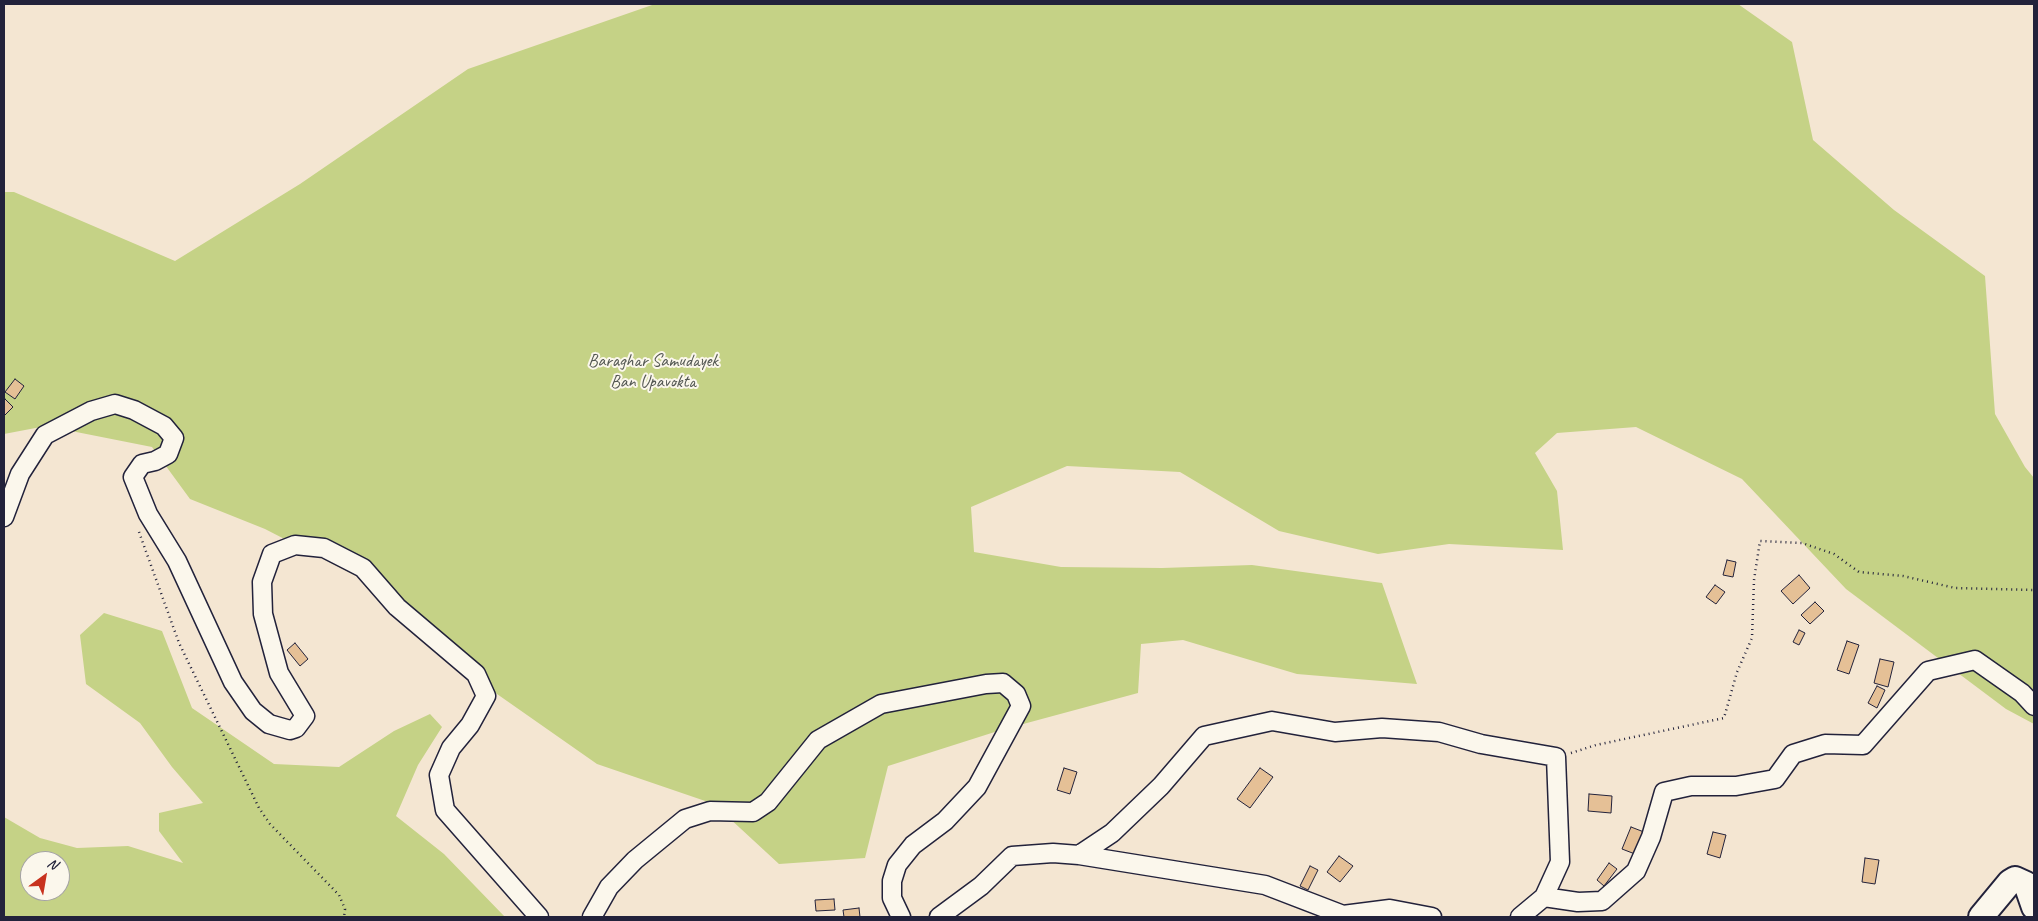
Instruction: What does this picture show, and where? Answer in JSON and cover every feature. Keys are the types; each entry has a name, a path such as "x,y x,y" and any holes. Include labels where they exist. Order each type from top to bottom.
{"main road":[{"path":"1980,917 2010,882 2015,879 2029,879 2027,887 2034,907"}],"street":[{"path":"4,517 20,474 45,435 91,411 116,404 134,410 164,426 174,438 168,454 155,462 142,464 133,477 148,514 177,561 233,682 253,711 269,724 290,730 296,728 304,716 279,673 262,614 262,582 272,554 295,545 324,548 363,568 398,608 476,674 486,696 470,725 451,748 439,775 445,810 538,917"},
{"path":"1544,897 1578,902 1602,901 1636,871 1651,837 1664,792 1690,786 1736,786 1775,779 1793,754 1825,744 1863,745 1928,671 1975,660 2022,693 2034,706"},
{"path":"592,917 609,887 635,860 685,819 710,810 753,812 768,802 818,740 881,704 986,684 1003,683 1016,694 1021,706 977,787 945,821 913,845 898,865 892,881 892,898 901,917"},
{"path":"1079,855 1112,833 1162,786 1204,736 1272,721 1335,732 1382,728 1439,732 1481,744 1556,757 1560,862 1544,897 1520,917"},
{"path":"939,917 981,886 1012,856 1053,853 1079,855 1265,886 1343,915 1390,909 1432,917"}],"path":[{"path":"138,528 179,643 260,808 270,824 339,895 345,909 344,917"},
{"path":"1556,757 1596,745 1724,718 1737,672 1752,638 1754,580 1760,541 1802,543 1834,554 1859,572 1903,576 1956,588 2034,590"}],"green space":[{"name":"Baraghar Samudayek Ban Upavokta","path":"655,4 1738,4 1792,42 1813,140 1894,210 1985,276 1995,414 2025,467 2034,478 2034,724 2006,709 1846,589 1742,479 1636,427 1557,433 1535,453 1557,491 1563,550 1449,544 1378,554 1279,531 1180,472 1067,466 971,507 974,552 1061,567 1162,568 1252,565 1382,583 1417,684 1297,674 1183,640 1141,644 1138,693 1001,730 888,766 865,858 779,864 714,804 597,764 487,687 368,582 265,529 190,499 152,447 46,426 4,434 4,192 14,192 175,261 300,184 468,69"},
{"path":"104,613 162,631 192,708 274,764 339,767 394,731 430,714 442,727 418,765 396,816 444,854 505,917 4,917 4,817 40,838 77,848 128,846 183,863 159,831 159,813 203,803 172,767 140,723 86,684 80,635"}],"building":[{"path":"15,379 24,386 15,399 5,392"},
{"path":"4,400 13,407 4,416"},
{"path":"1727,560 1736,562 1733,577 1723,575"},
{"path":"1799,575 1810,588 1793,604 1781,591"},
{"path":"1715,585 1725,592 1716,604 1706,597"},
{"path":"1815,602 1824,611 1810,624 1801,615"},
{"path":"1799,630 1805,633 1799,645 1793,642"},
{"path":"1847,641 1859,645 1849,674 1837,670"},
{"path":"295,643 308,659 300,666 287,650"},
{"path":"1880,659 1894,662 1888,687 1874,683"},
{"path":"1877,686 1885,690 1877,708 1868,703"},
{"path":"1064,768 1077,772 1070,794 1057,790"},
{"path":"1260,768 1273,777 1250,808 1237,799"},
{"path":"1589,794 1612,796 1611,813 1588,811"},
{"path":"1631,827 1644,832 1635,854 1622,849"},
{"path":"1713,832 1726,835 1720,858 1707,854"},
{"path":"1339,856 1353,866 1340,882 1327,872"},
{"path":"1865,858 1879,860 1875,884 1862,882"},
{"path":"1609,863 1617,869 1604,886 1597,880"},
{"path":"1310,866 1318,870 1308,890 1300,886"},
{"path":"834,899 835,910 816,911 815,900"},
{"path":"859,908 860,917 844,917 843,910"}]}
